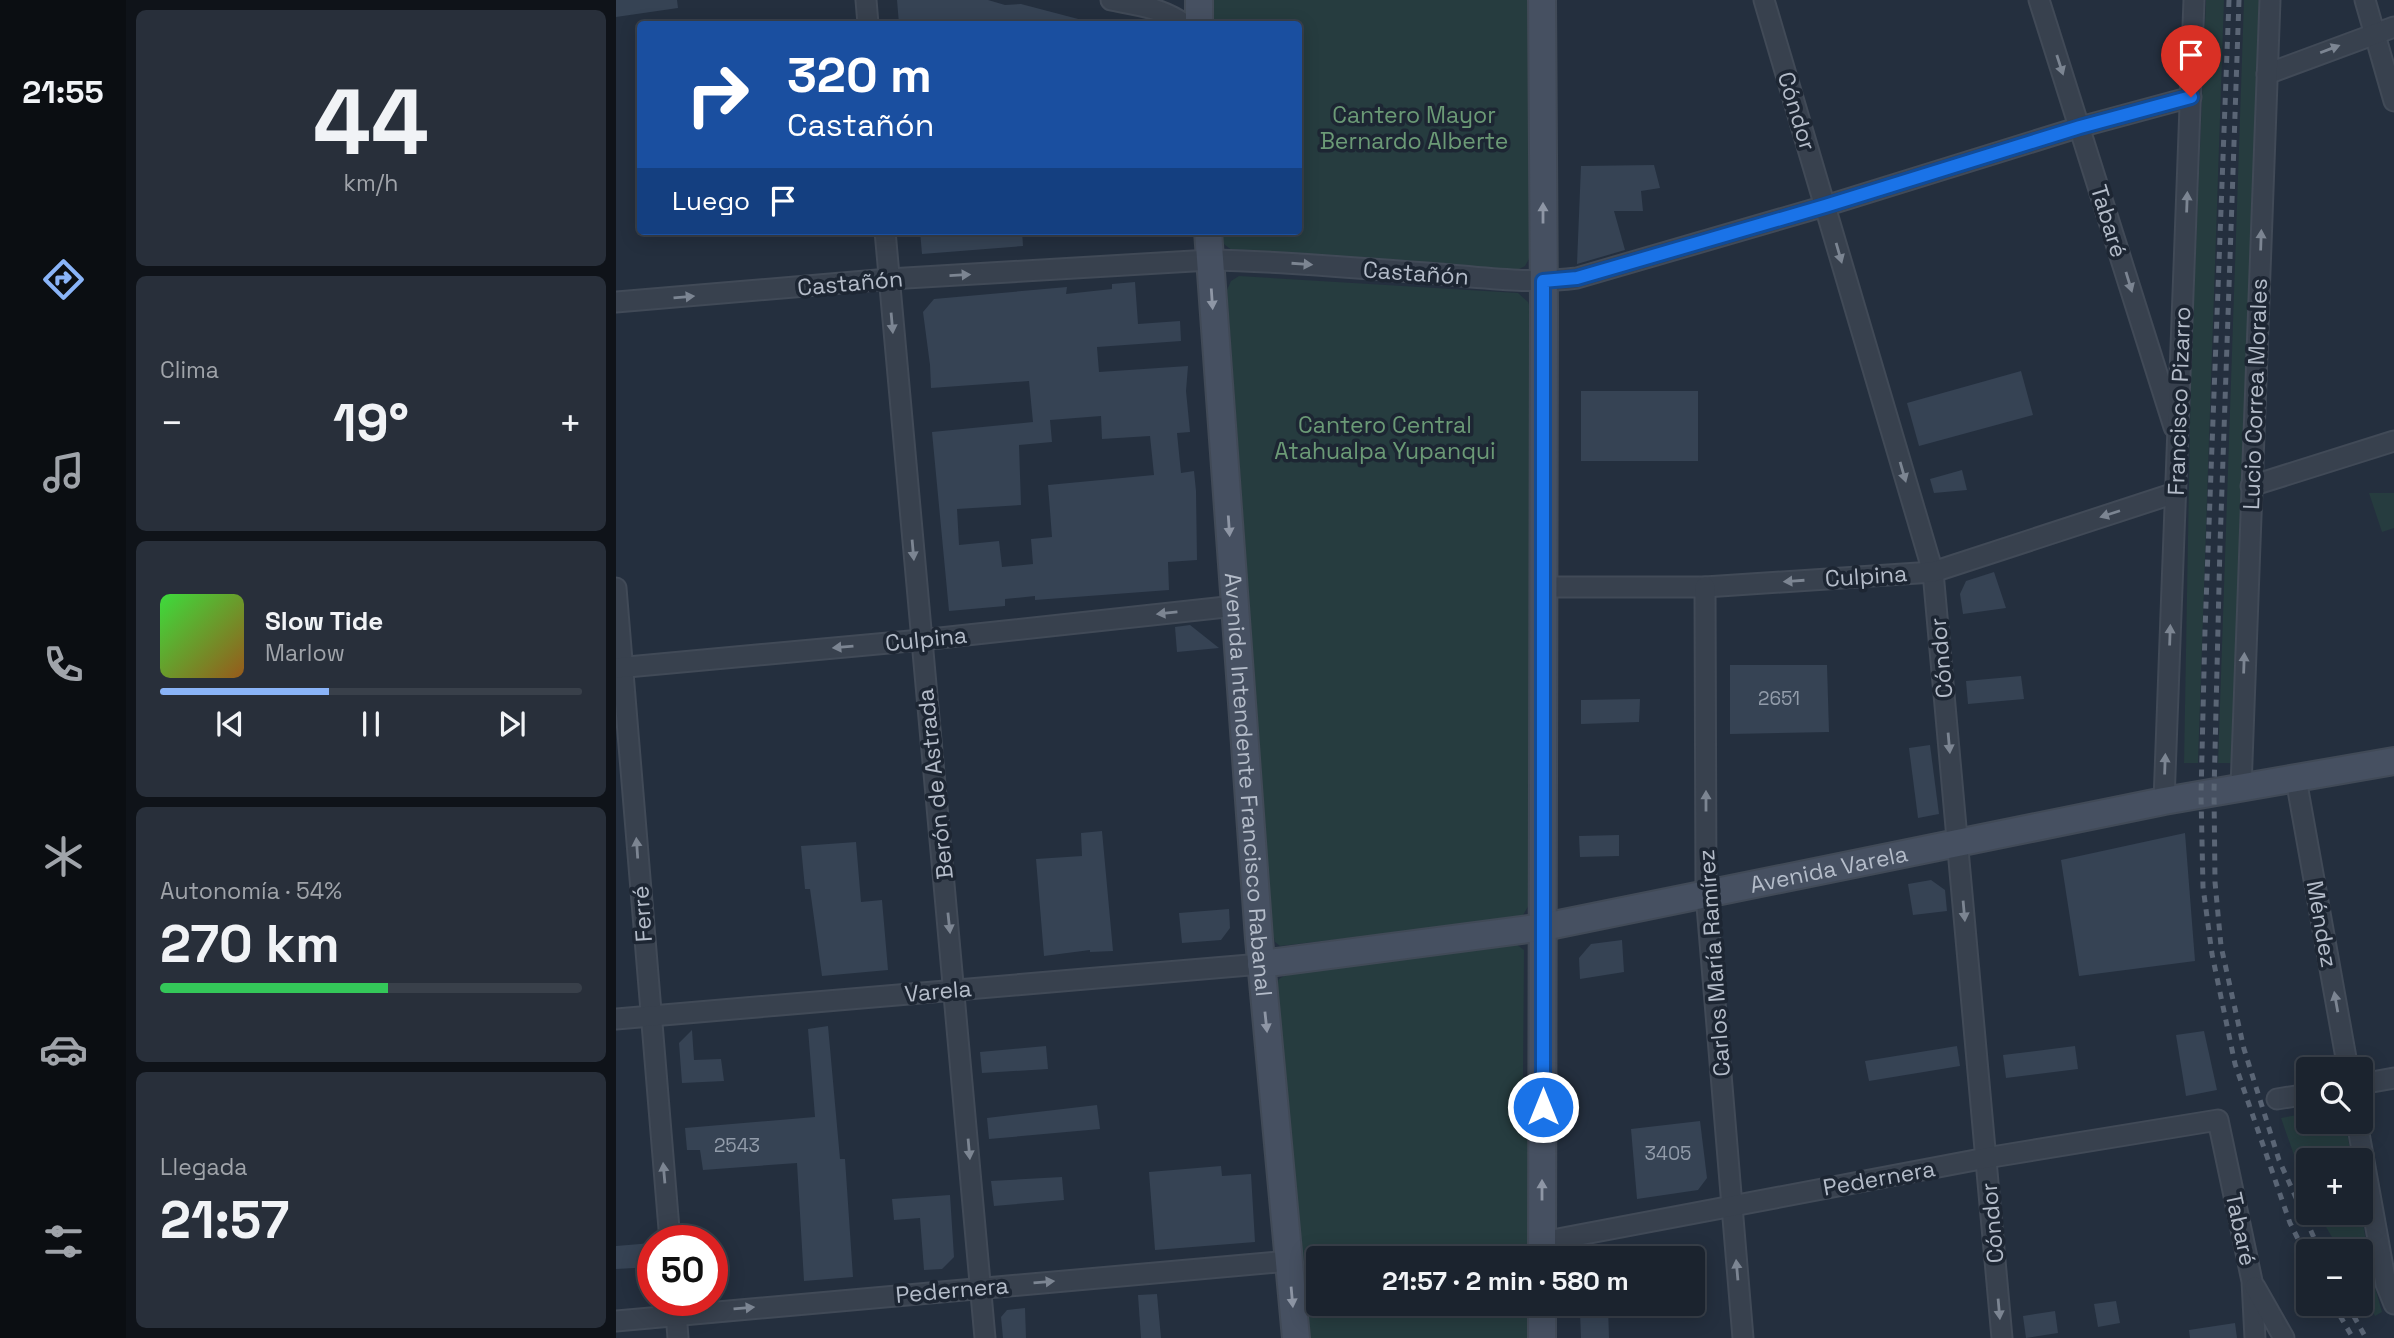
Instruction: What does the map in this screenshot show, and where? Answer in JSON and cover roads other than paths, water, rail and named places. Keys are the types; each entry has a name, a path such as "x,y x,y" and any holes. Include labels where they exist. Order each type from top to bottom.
{"main road":[{"path":"1199,0 1199,21"},
{"path":"1542,0 1542,1246"},
{"name":"Avenida Intendente Francisco Rabanal","path":"1208,235 1261,964 1296,1338"},
{"name":"Avenida Varela","path":"1261,964 1544,927 2164,801 2394,761"},
{"path":"1542,1316 1542,1338"}],"street":[{"path":"866,0 868,21"},
{"path":"1111,0 1150,8 1179,21"},
{"name":"Cóndor","path":"1764,0 1933,572 2001,1338"},
{"name":"Tabaré","path":"2039,0 2179,442"},
{"name":"Francisco Pizarro","path":"2164,801 2194,0"},
{"name":"Lucio Correa Morales","path":"2241,788 2270,0"},
{"path":"2365,0 2385,29 2394,101"},
{"path":"2267,74 2385,29"},
{"name":"Castañón","path":"616,302 888,279 1210,260 1260,261 1543,281 1577,278 1825,206 2080,127 2191,97"},
{"name":"Berón de Astrada","path":"885,235 985,1338"},
{"path":"2252,486 2394,441"},
{"name":"Culpina","path":"1544,587 1705,587 1933,572 2175,493"},
{"name":"Carlos María Ramírez","path":"1705,587 1706,894 1743,1338"},
{"name":"Ferré","path":"616,588 620,668 669,1225"},
{"name":"Culpina","path":"620,668 921,640 1235,606"},
{"name":"Méndez","path":"2296,779 2346,1057"},
{"name":"Varela","path":"616,1019 1261,964"},
{"path":"2373,1082 2394,1078"},
{"path":"2277,1099 2296,1096"},
{"name":"Tabaré","path":"2218,1120 2252,1281 2255,1338"},
{"name":"Pedernera","path":"1559,1246 1732,1205 1986,1158 2218,1120"},
{"path":"2359,1134 2386,1284 2394,1304"},
{"name":"Pedernera","path":"728,1304 981,1288 1289,1261"},
{"path":"2252,1281 2284,1338"},
{"name":"Pedernera","path":"616,1321 637,1316"},
{"path":"677,1316 678,1338"}],"railway":[{"path":"2229,0 2205,630 2201,795 2203,887 2212,954 2235,1064 2290,1223 2298,1239"},
{"path":"2239,0 2220,545 2214,792 2215,882 2221,946 2244,1049 2279,1160 2315,1239"},
{"path":"2340,1316 2353,1338"},
{"path":"2354,1316 2366,1338"}],"park label":[{"name":"Cantero Mayor Bernardo Alberte","path":"1414,128"},
{"name":"Cantero Central Atahualpa Yupanqui","path":"1385,438"}]}
